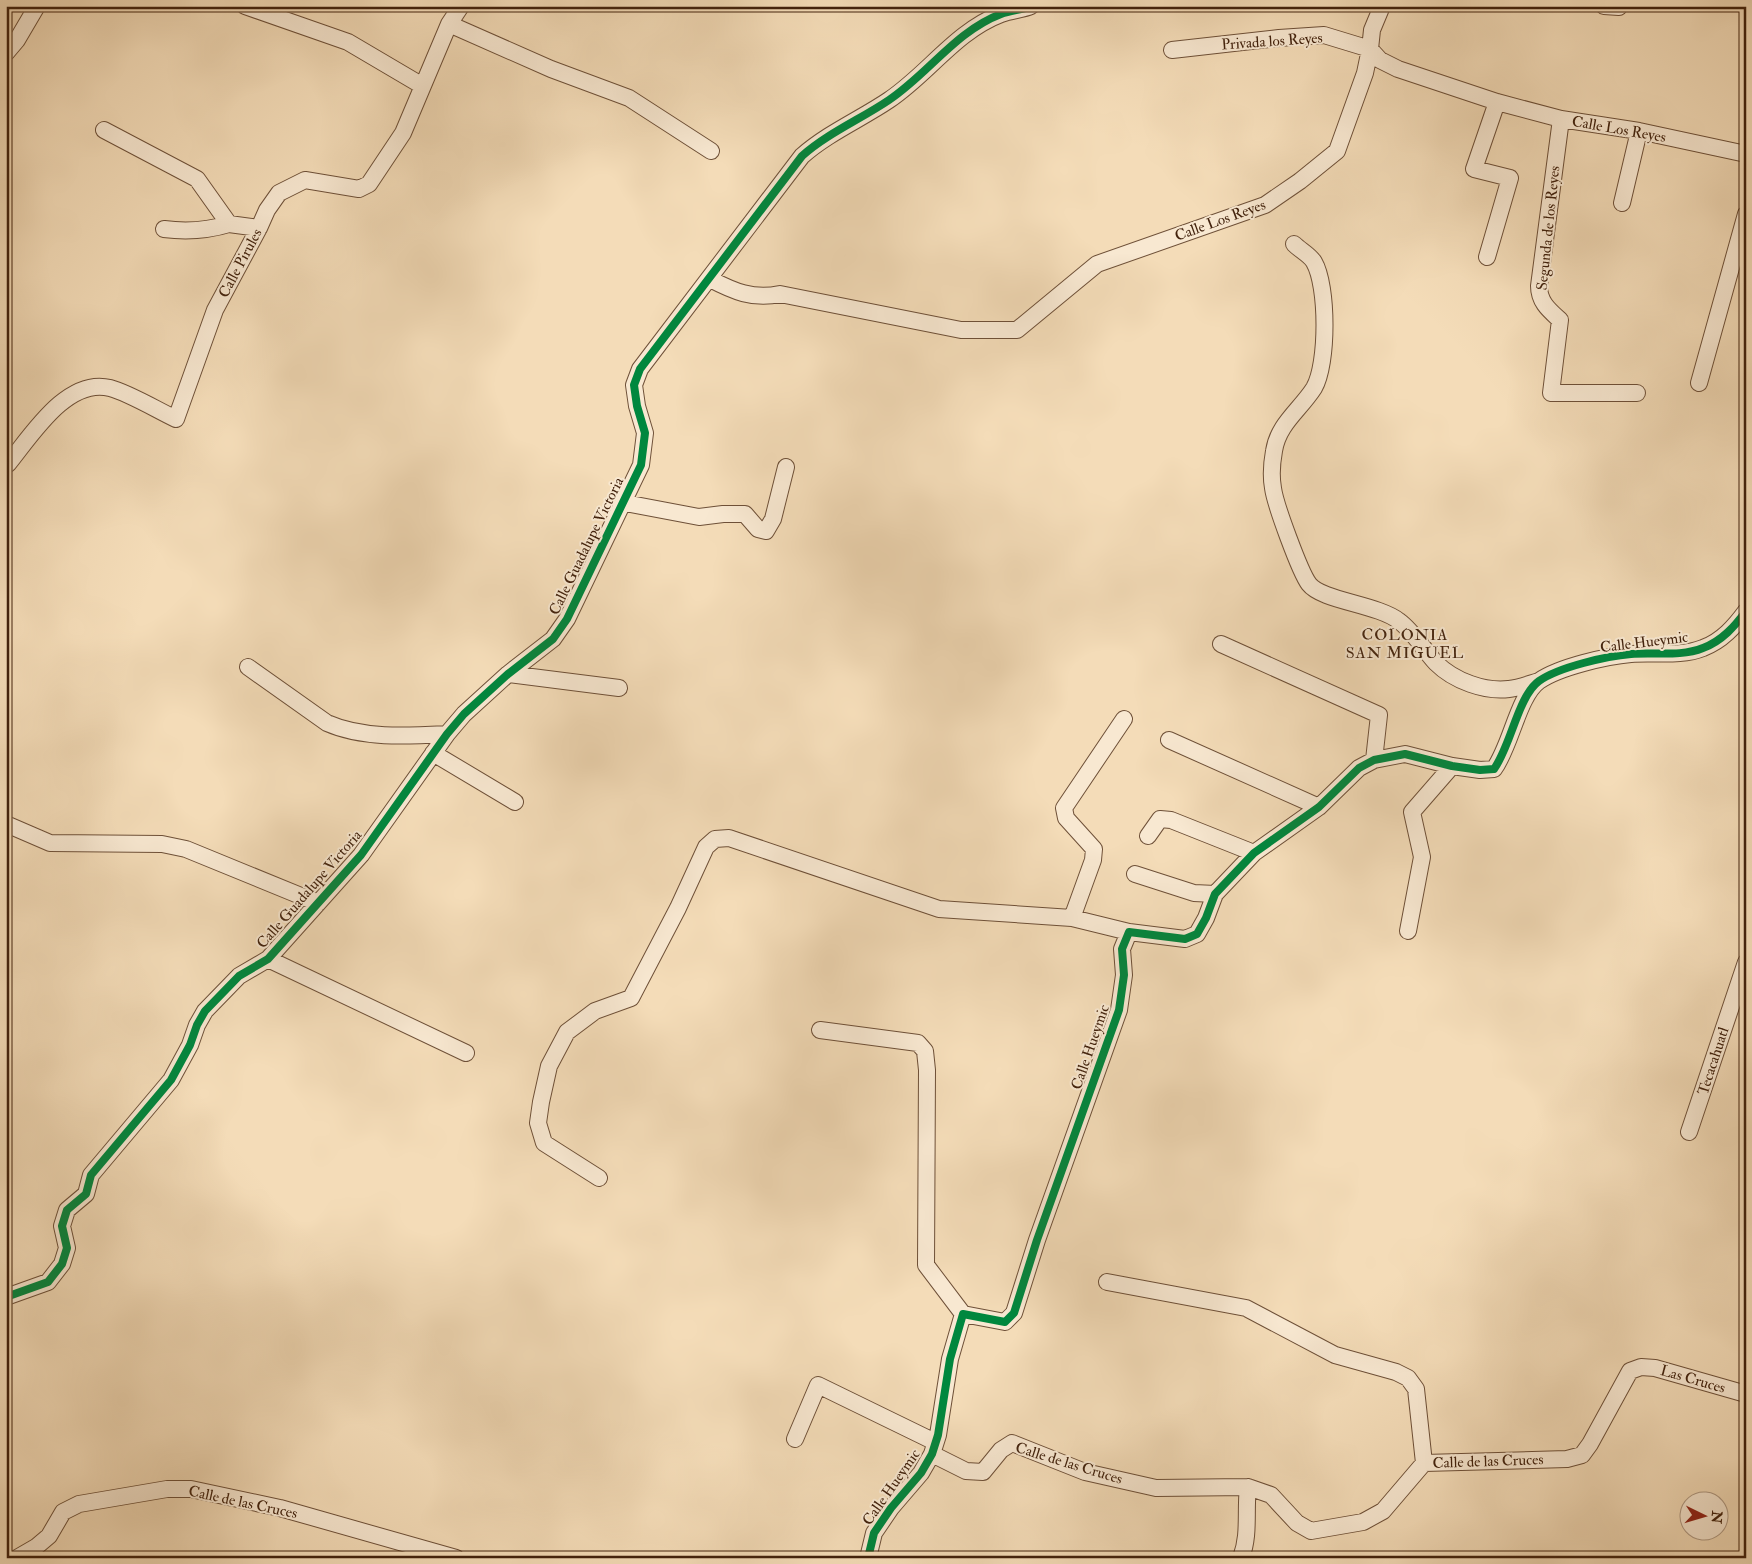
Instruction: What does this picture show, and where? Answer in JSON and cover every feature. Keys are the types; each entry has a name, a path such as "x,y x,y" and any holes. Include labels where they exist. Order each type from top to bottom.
{"street":[{"path":"6,53 17,40 37,6"},
{"path":"245,6 348,42 421,85"},
{"name":"Calle Pirules","path":"8,464 56,407 82,388 109,388 176,419 215,310 260,228 267,210 279,193 292,184 305,180 359,190 369,184 403,133 421,85 448,24 461,6"},
{"name":"Calle Guadalupe Victoria","path":"6,1297 48,1282 62,1264 67,1248 62,1226 66,1210 86,1194 91,1175 171,1080 190,1045 197,1024 205,1011 240,976 268,959 361,855 433,753 464,714 508,674 553,639 567,619 592,564 625,503 641,465 646,434 637,406 634,385 640,369 802,156 817,142 890,99 943,52 976,28 1001,14 1031,6"},
{"path":"1370,49 1372,30 1382,6"},
{"path":"448,24 551,69 629,98 711,151"},
{"name":"Privada los Reyes","path":"1172,50 1324,35 1370,49"},
{"name":"Calle Los Reyes","path":"710,279 738,293 766,297 780,294 961,330 1017,330 1097,264 1265,205 1300,181 1337,151 1365,73 1370,49"},
{"name":"Calle Los Reyes","path":"1370,49 1380,60 1398,69 1497,102 1561,119 1639,131 1746,154"},
{"path":"1486,257 1510,178 1474,169 1497,102"},
{"name":"Segunda de los Reyes","path":"1561,119 1539,296 1546,307 1560,320 1551,393 1637,393"},
{"path":"104,130 197,179 229,224"},
{"path":"1622,203 1639,131"},
{"path":"1699,383 1746,214"},
{"path":"164,229 189,232 229,224 260,228"},
{"name":"Calle Hueymic","path":"1294,244 1313,261 1324,290 1322,358 1315,386 1302,405 1285,422 1274,450 1273,489 1284,526 1309,584 1323,594 1362,604 1399,620 1438,665 1465,682 1481,687 1509,689 1605,658 1703,648 1732,630 1746,611"},
{"path":"625,503 699,517 745,514 758,529 766,531 773,519 786,467"},
{"path":"1221,644 1379,715 1374,760"},
{"path":"248,667 327,723 337,727 366,733 419,736 447,734"},
{"path":"508,674 619,688"},
{"path":"599,1178 544,1143 538,1123 549,1066 567,1032 595,1011 631,998 678,908 706,847 715,839 729,838 939,909 1072,918 1129,932 1185,939 1197,934 1206,918 1214,894 1254,853 1319,807 1360,768 1374,760 1405,754 1452,766 1480,770 1494,769 1504,755 1524,702 1538,681"},
{"path":"1072,918 1093,860 1094,849 1066,818 1064,808 1124,719"},
{"path":"1169,740 1319,807"},
{"path":"433,753 515,802"},
{"path":"1408,931 1422,857 1412,812 1452,766"},
{"path":"1148,836 1160,819 1171,820 1254,853"},
{"path":"6,824 50,843 162,844 186,849 318,903"},
{"path":"1134,874 1194,893 1214,894"},
{"name":"Calle Hueymic","path":"868,1558 874,1533 891,1508 921,1473 933,1448 950,1358 963,1314 1005,1322 1014,1313 1037,1240 1119,1010 1124,975 1122,949 1129,932"},
{"path":"268,959 466,1053"},
{"name":"Tecacahuatl","path":"1689,1132 1746,962"},
{"path":"820,1030 918,1043 924,1052 927,1070 926,1265 963,1314"},
{"path":"1107,1282 1246,1308 1335,1355 1396,1372 1408,1378 1416,1389 1424,1463"},
{"name":"Calle de las Cruces","path":"933,1448 966,1471 983,1472 1001,1450 1012,1443 1086,1472 1156,1488 1248,1488 1271,1495 1297,1524 1311,1531 1363,1522 1383,1511 1424,1463 1567,1459 1582,1455 1630,1371 1640,1367"},
{"name":"Las Cruces","path":"1640,1367 1655,1368 1746,1394"},
{"path":"795,1439 818,1385 933,1448"},
{"path":"1241,1558 1248,1529 1246,1503 1248,1488"},
{"name":"Calle de las Cruces","path":"17,1558 36,1547 49,1536 63,1512 79,1504 167,1489 191,1490 280,1508 456,1558"}],"cycle path":[{"path":"6,1297 48,1282 62,1264 67,1248 62,1226 67,1210 86,1194 91,1175 171,1080 190,1045 197,1025 205,1011 239,976 268,959 361,855 447,734 464,714 508,674 553,639 567,619 641,465 645,433 637,406 634,385 640,369 802,156 823,140 903,90 970,31 1001,14 1031,6"},
{"path":"868,1558 874,1533 891,1508 921,1473 932,1454 938,1435 950,1359 963,1314 1005,1322 1014,1313 1037,1240 1119,1010 1124,975 1122,949 1129,932 1185,939 1197,934 1206,918 1215,894 1254,853 1319,807 1359,768 1374,760 1405,754 1452,766 1480,770 1494,769 1505,748 1520,709 1532,688 1539,681 1558,671 1609,657 1695,651 1716,641 1746,611"}],"district":[{"name":"COLONIA SAN MIGUEL","path":"1405,643"}]}
